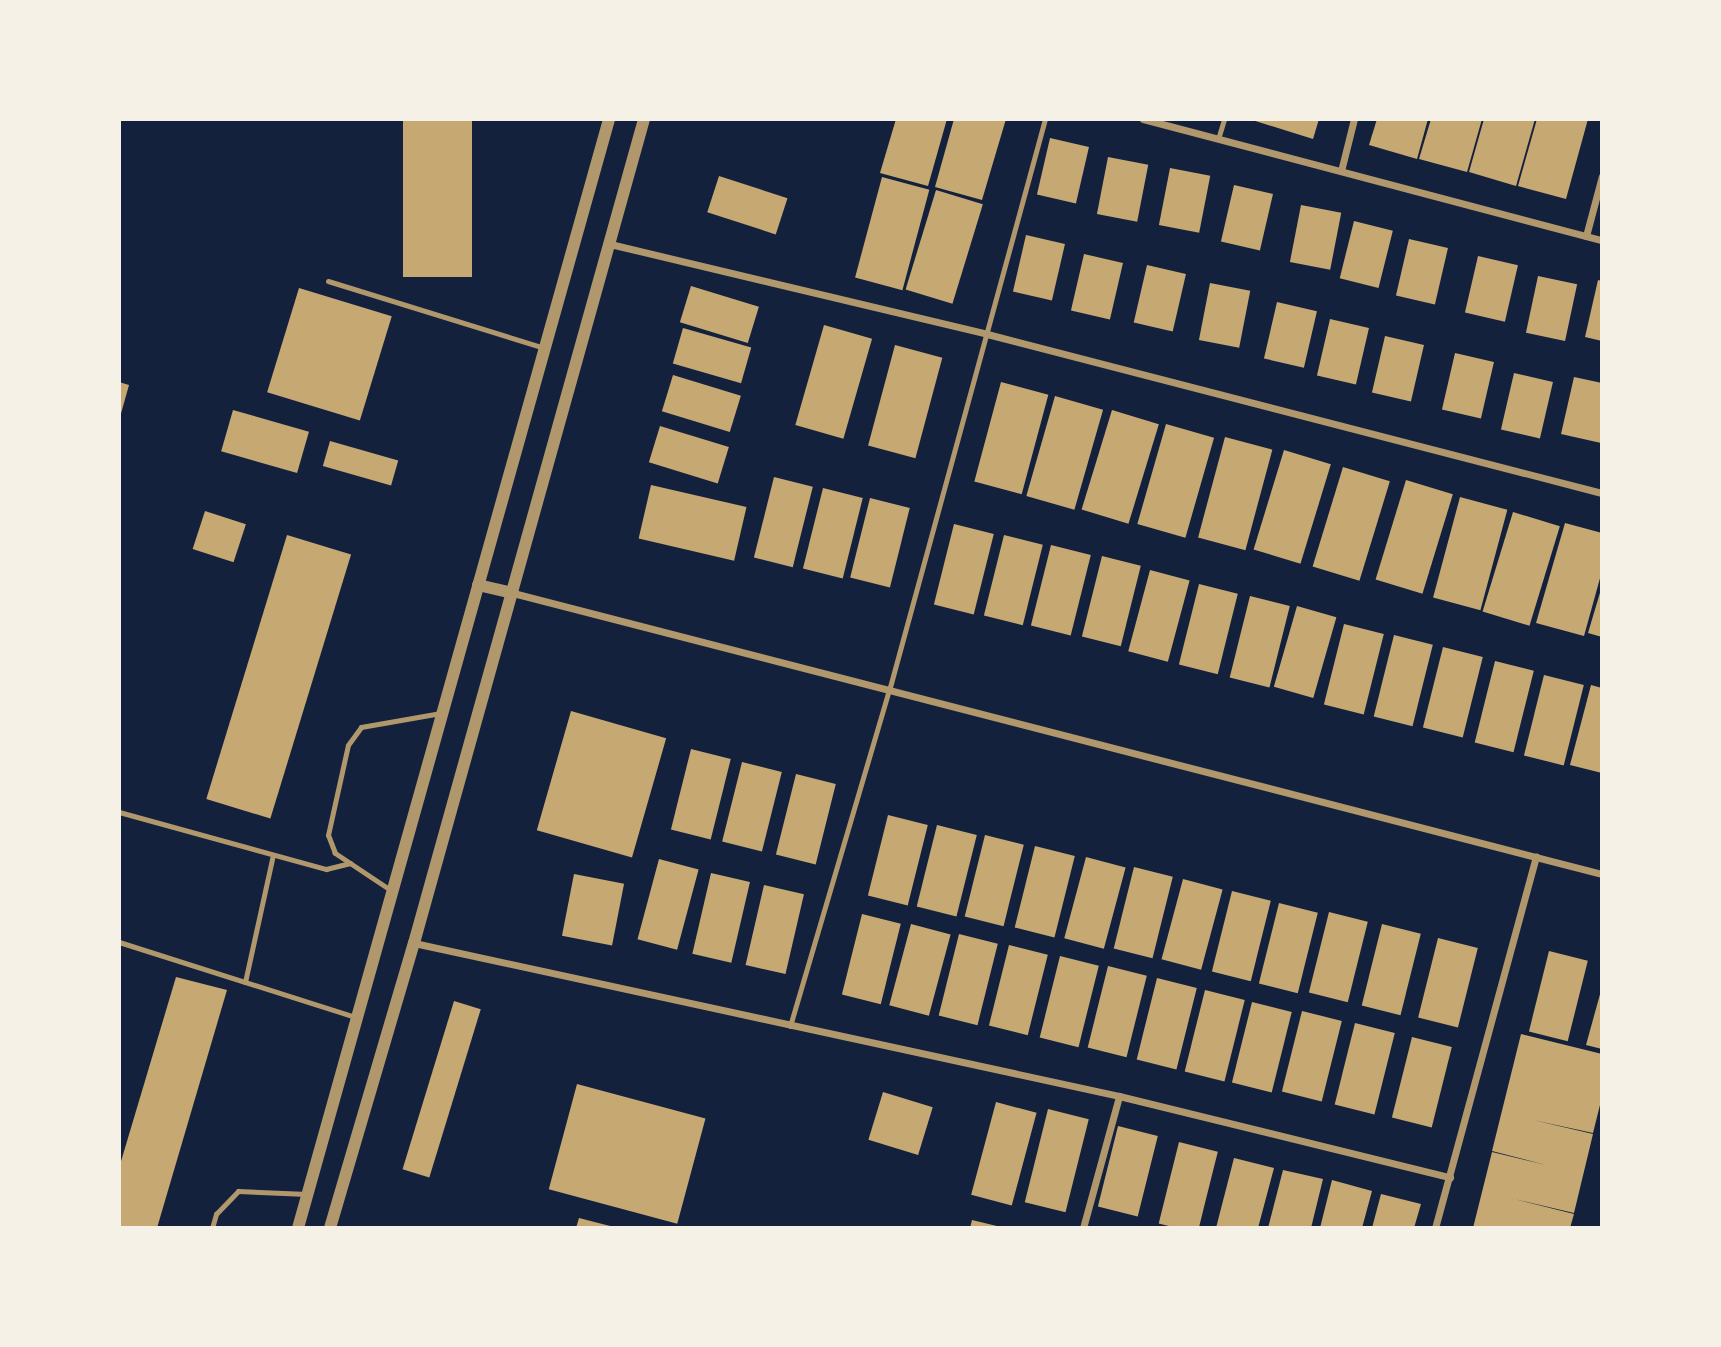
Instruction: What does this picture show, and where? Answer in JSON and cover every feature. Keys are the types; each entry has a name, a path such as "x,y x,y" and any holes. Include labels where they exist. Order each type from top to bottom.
{"street":[{"path":"298,1228 609,119"},
{"path":"330,1228 414,943 644,119"},
{"path":"1143,119 1602,240"},
{"path":"1341,171 1354,119"},
{"path":"1586,236 1602,176"},
{"path":"610,244 987,334 1602,493"},
{"path":"478,585 890,687 1602,874"},
{"path":"1435,1228 1536,857"},
{"path":"414,943 1119,1096 1450,1177"},
{"path":"1083,1228 1119,1096"}],"lane":[{"path":"790,1026 890,687 1045,119"},
{"path":"1219,139 1224,119"},
{"path":"328,281 545,348"},
{"path":"392,891 335,853 328,835 348,745 361,727 442,713"},
{"path":"119,812 326,869 350,863"},
{"path":"245,982 273,855"},
{"path":"119,942 356,1017"},
{"path":"212,1228 216,1214 238,1191 273,1189 308,1194"}],"building":[{"path":"403,119 472,119 472,277 403,277"},
{"path":"896,119 947,119 928,186 880,173"},
{"path":"954,119 1006,119 982,200 935,187"},
{"path":"1249,119 1319,119 1313,139"},
{"path":"1377,119 1428,119 1417,159 1369,145"},
{"path":"1431,119 1482,119 1467,172 1419,159"},
{"path":"1484,119 1535,119 1516,186 1469,172"},
{"path":"1537,119 1588,119 1566,199 1518,186"},
{"path":"1050,138 1089,147 1076,204 1037,195"},
{"path":"1108,157 1148,165 1137,222 1097,214"},
{"path":"1170,168 1210,176 1199,233 1159,225"},
{"path":"719,176 787,198 776,234 707,212"},
{"path":"882,177 929,190 902,290 855,277"},
{"path":"1234,185 1273,194 1260,251 1221,242"},
{"path":"936,190 983,204 952,304 906,289"},
{"path":"1301,205 1341,213 1330,270 1290,262"},
{"path":"1354,221 1393,231 1379,288 1340,278"},
{"path":"1026,235 1065,244 1052,301 1013,292"},
{"path":"1409,239 1448,248 1435,305 1396,296"},
{"path":"1084,254 1123,263 1110,320 1071,311"},
{"path":"1478,256 1518,265 1505,322 1465,313"},
{"path":"1147,265 1186,274 1173,331 1134,322"},
{"path":"1538,276 1577,284 1565,341 1526,333"},
{"path":"1598,280 1602,281 1602,341 1585,337"},
{"path":"1210,283 1250,291 1239,348 1199,340"},
{"path":"691,286 759,307 748,343 680,322"},
{"path":"299,288 392,316 360,421 267,392"},
{"path":"1277,302 1317,311 1304,368 1264,359"},
{"path":"1330,319 1369,328 1356,385 1317,376"},
{"path":"824,325 872,339 843,439 795,425"},
{"path":"683,328 751,348 741,383 673,364"},
{"path":"1385,336 1424,345 1411,402 1372,393"},
{"path":"895,345 942,358 915,458 868,445"},
{"path":"1455,353 1494,362 1481,419 1442,410"},
{"path":"1514,373 1553,382 1540,439 1501,430"},
{"path":"673,375 741,396 730,432 662,411"},
{"path":"1574,377 1602,383 1601,443 1561,434"},
{"path":"119,382 129,385 120,417 119,417"},
{"path":"1001,382 1048,395 1022,494 974,481"},
{"path":"1055,396 1103,410 1074,510 1026,496"},
{"path":"233,410 309,432 297,473 221,451"},
{"path":"1112,410 1159,424 1128,524 1082,509"},
{"path":"1166,424 1214,438 1185,538 1137,524"},
{"path":"660,426 729,447 718,483 649,462"},
{"path":"1225,437 1272,450 1245,550 1198,537"},
{"path":"330,441 398,461 391,486 323,466"},
{"path":"1284,450 1331,464 1300,564 1254,549"},
{"path":"1343,467 1390,481 1359,581 1313,566"},
{"path":"774,477 813,487 793,567 754,558"},
{"path":"1406,480 1453,494 1422,594 1376,579"},
{"path":"651,485 746,507 734,561 639,539"},
{"path":"823,488 863,498 843,578 803,569"},
{"path":"1460,497 1507,510 1480,610 1433,597"},
{"path":"870,498 910,508 890,587 850,578"},
{"path":"205,511 246,524 234,562 193,549"},
{"path":"1513,512 1560,526 1529,626 1483,611"},
{"path":"1565,523 1602,533 1602,571 1584,636 1536,623"},
{"path":"954,524 994,534 974,614 934,605"},
{"path":"287,535 351,555 270,819 206,799"},
{"path":"1004,535 1043,545 1023,625 984,616"},
{"path":"1051,545 1091,555 1071,635 1031,626"},
{"path":"1102,556 1141,566 1121,646 1082,637"},
{"path":"1150,570 1190,581 1168,662 1128,651"},
{"path":"1199,584 1238,594 1218,674 1179,665"},
{"path":"1602,586 1602,637 1588,633"},
{"path":"1250,596 1290,606 1269,687 1230,678"},
{"path":"1297,606 1336,617 1313,698 1274,687"},
{"path":"1344,624 1384,634 1364,714 1324,705"},
{"path":"1394,635 1433,645 1412,726 1374,717"},
{"path":"1443,647 1483,657 1463,737 1423,728"},
{"path":"1495,661 1534,671 1513,752 1475,743"},
{"path":"1544,675 1584,685 1564,765 1524,756"},
{"path":"1591,685 1602,688 1602,773 1570,765"},
{"path":"571,711 666,738 632,857 537,830"},
{"path":"691,749 731,759 711,839 671,830"},
{"path":"742,762 782,772 762,851 722,842"},
{"path":"796,774 836,784 816,864 776,855"},
{"path":"888,815 928,825 908,905 868,896"},
{"path":"937,825 977,835 956,916 917,907"},
{"path":"985,835 1024,845 1003,926 965,917"},
{"path":"1035,846 1075,856 1054,937 1015,928"},
{"path":"1086,857 1126,868 1104,949 1064,938"},
{"path":"659,859 699,870 677,950 638,939"},
{"path":"1134,867 1173,877 1152,958 1114,949"},
{"path":"711,873 750,882 731,963 692,954"},
{"path":"574,874 624,884 612,946 562,936"},
{"path":"1183,879 1223,890 1201,970 1162,959"},
{"path":"764,885 804,894 786,974 746,965"},
{"path":"1232,891 1271,901 1251,981 1212,972"},
{"path":"1279,903 1318,913 1298,993 1259,984"},
{"path":"1329,912 1368,922 1348,1002 1309,993"},
{"path":"862,914 901,924 881,1004 842,995"},
{"path":"911,924 951,935 929,1016 889,1005"},
{"path":"1382,924 1421,934 1400,1015 1362,1006"},
{"path":"959,934 998,944 977,1025 939,1016"},
{"path":"1438,938 1478,948 1458,1027 1418,1018"},
{"path":"1009,945 1048,955 1028,1035 989,1026"},
{"path":"1549,951 1588,961 1568,1041 1529,1032"},
{"path":"1060,956 1099,966 1078,1047 1040,1038"},
{"path":"1108,966 1147,976 1126,1057 1088,1048"},
{"path":"176,977 227,990 157,1228 119,1228 119,1168"},
{"path":"1157,978 1197,988 1176,1069 1137,1060"},
{"path":"1602,987 1602,1049 1586,1045"},
{"path":"1205,990 1245,1000 1224,1081 1185,1072"},
{"path":"454,1001 481,1009 429,1177 403,1169"},
{"path":"1252,1002 1292,1012 1272,1092 1232,1083"},
{"path":"1302,1011 1342,1021 1322,1101 1282,1092"},
{"path":"1355,1023 1395,1033 1374,1114 1335,1105"},
{"path":"1521,1034 1602,1054 1602,1097 1593,1133 1533,1120 1593,1134 1574,1213 1514,1199 1574,1214 1570,1228 1473,1228 1492,1152 1546,1165 1492,1151"},
{"path":"1412,1037 1452,1047 1432,1127 1392,1118"},
{"path":"577,1084 705,1118 677,1224 549,1189"},
{"path":"883,1092 933,1107 918,1155 868,1140"},
{"path":"996,1102 1037,1113 1012,1206 971,1195"},
{"path":"1048,1109 1089,1119 1066,1212 1025,1202"},
{"path":"1118,1126 1158,1136 1138,1216 1098,1207"},
{"path":"1179,1142 1218,1152 1199,1228 1177,1228 1159,1224"},
{"path":"1234,1158 1274,1168 1258,1228 1216,1228"},
{"path":"1283,1170 1323,1179 1311,1228 1268,1228"},
{"path":"1332,1180 1372,1191 1362,1228 1320,1228"},
{"path":"1381,1194 1421,1204 1414,1228 1372,1228"},
{"path":"579,1218 614,1227 614,1228 576,1228"},
{"path":"972,1220 1001,1227 1001,1228 970,1228"}]}
